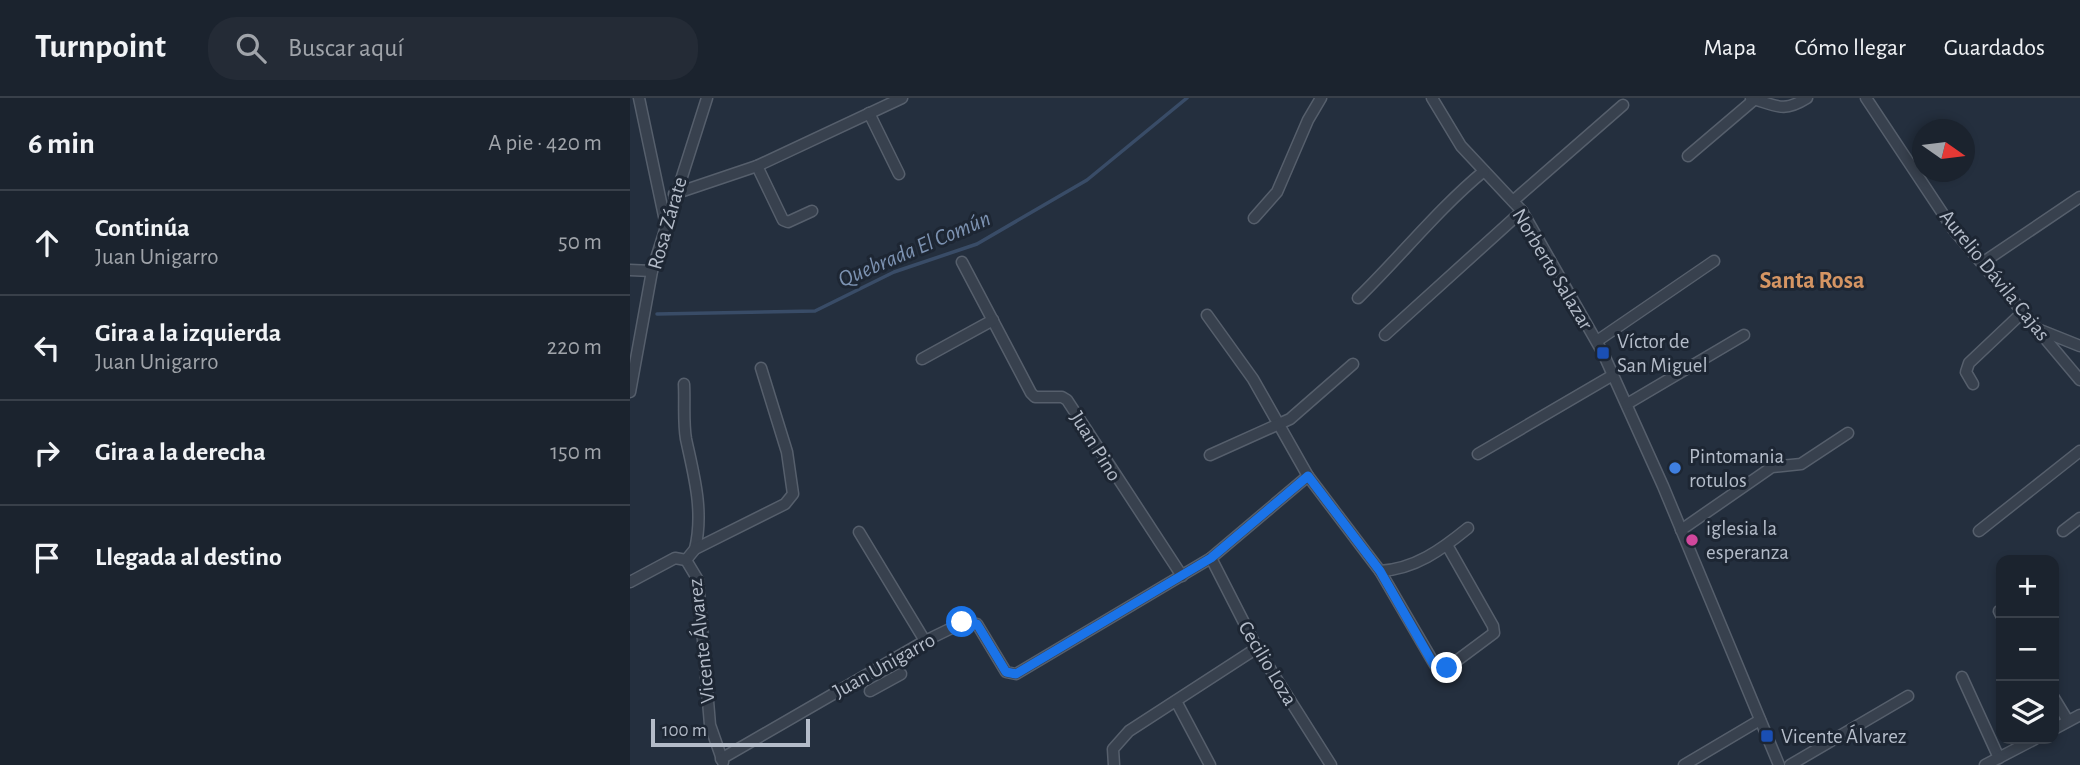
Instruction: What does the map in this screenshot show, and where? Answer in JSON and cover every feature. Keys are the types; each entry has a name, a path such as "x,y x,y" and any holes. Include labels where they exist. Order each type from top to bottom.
{"street":[{"path":"639,98 666,223"},
{"name":"Rosa Zárate","path":"630,392 652,271 706,98"},
{"path":"674,194 757,166 902,98"},
{"path":"1254,218 1277,192 1308,120 1321,98"},
{"name":"Norberto Salazar","path":"1432,98 1461,146 1521,211 1597,341 1627,404 1779,765"},
{"path":"1688,156 1753,99 1790,108 1807,98"},
{"name":"Aurelio Dávila Cajas","path":"1866,98 1953,229 2080,380"},
{"path":"1513,201 1623,105"},
{"path":"869,113 899,174"},
{"path":"757,166 783,220 788,222 812,211"},
{"path":"1359,298 1401,257 1434,215 1484,171"},
{"path":"1982,263 2080,197"},
{"path":"1385,335 1521,211"},
{"path":"1597,341 1714,261"},
{"name":"Juan Pino","path":"962,262 1031,393 1035,397 1062,397 1067,400 1182,576"},
{"path":"630,270 652,271"},
{"path":"1973,384 1966,372 1969,363 2023,312"},
{"path":"1207,315 1281,424 1308,476 1380,571 1434,665 1447,668 1494,633 1493,625 1447,545"},
{"path":"922,359 993,320"},
{"path":"2040,330 2080,346"},
{"path":"1627,404 1744,335"},
{"path":"1210,455 1281,424 1353,364"},
{"path":"681,559 695,549 785,504 793,494 787,452 761,368"},
{"path":"1478,454 1613,375"},
{"path":"684,384 685,437 697,495 699,530 695,549"},
{"path":"1681,530 1772,467 1801,464 1848,433"},
{"path":"1979,531 2080,451"},
{"name":"Juan Unigarro","path":"723,762 882,665 969,621 977,624 1006,672 1016,674 1211,558 1308,476"},
{"path":"2063,531 2080,518"},
{"path":"1380,571 1406,568 1447,545 1468,528"},
{"path":"859,532 925,641"},
{"name":"Cecilio Loza","path":"1211,558 1257,648 1331,765"},
{"name":"Vicente Álvarez","path":"630,582 681,559 698,580 710,725 723,762"},
{"path":"1114,765 1113,749 1119,741 1257,648"},
{"path":"882,665 889,680"},
{"path":"870,691 901,674"},
{"path":"1962,677 1999,758"},
{"path":"1790,765 1908,696"},
{"path":"1176,701 1210,765"},
{"path":"2059,706 2068,721"},
{"path":"2059,726 2080,715"},
{"path":"1684,765 1760,720"},
{"path":"1985,765 2026,744"}],"waterway":[{"name":"Quebrada El Común","path":"657,314 815,311 894,272 977,244 1087,180 1187,98"}],"place":[{"name":"Víctor de San Miguel","path":"1603,353"},
{"name":"Pintomania rotulos","path":"1675,468"},
{"name":"iglesia la esperanza","path":"1692,540"},
{"name":"Vicente Álvarez","path":"1767,736"}],"district":[{"name":"Santa Rosa","path":"1812,280"}],"route":[{"path":"962,622 977,624 1006,672 1016,674 1211,558 1308,476 1380,571 1434,665 1440,669 1447,668"}]}
